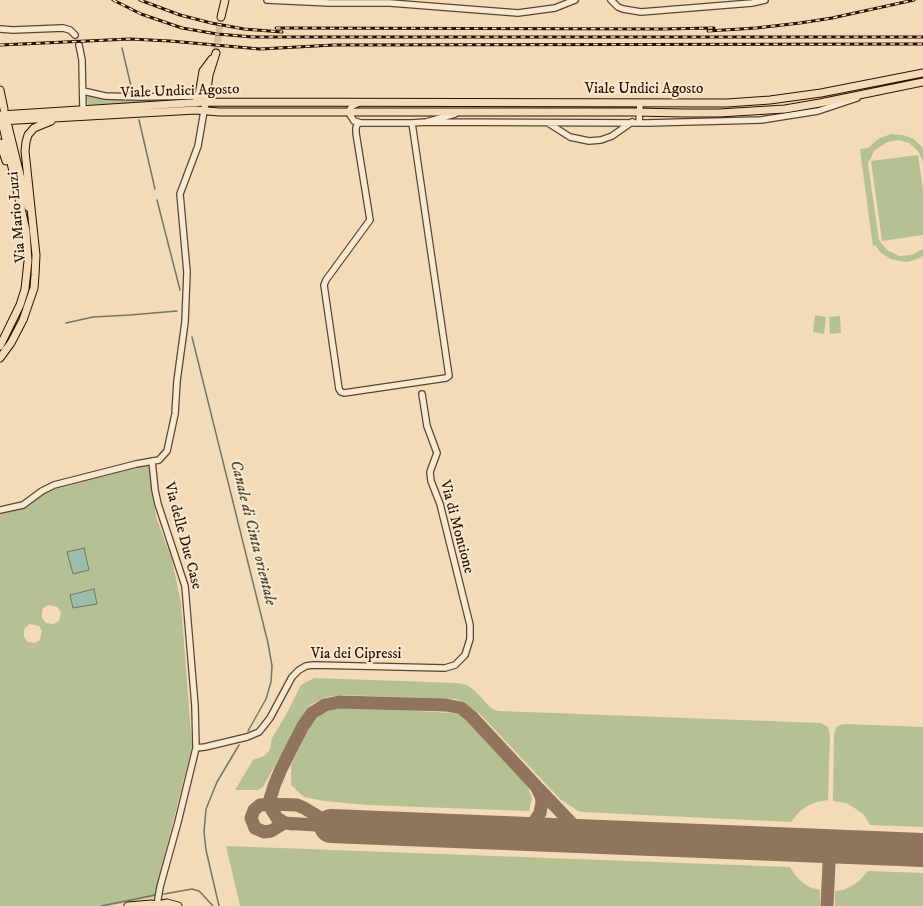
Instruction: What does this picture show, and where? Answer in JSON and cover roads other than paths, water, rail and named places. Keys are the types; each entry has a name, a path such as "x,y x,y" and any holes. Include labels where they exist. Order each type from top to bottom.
{"main road":[{"path":"220,0 221,16 225,0"},
{"path":"204,111 201,99 203,71 216,53"},
{"name":"Viale Undici Agosto","path":"2,112 82,110 201,99 361,102 727,103 770,100 821,93 923,73"},
{"name":"Viale Undici Agosto","path":"4,124 68,118 204,111 683,113 758,111 813,104 923,82"},
{"path":"0,90 2,112"},
{"name":"Via Mario Luzi","path":"0,358 18,330 29,305 34,288 36,255 25,151 26,142 30,132 37,126 49,121 68,118"},
{"path":"4,124 34,226"},
{"name":"Via Mario Luzi","path":"0,346 14,319 25,289 28,261 25,223 4,124"},
{"path":"0,143 25,223"},
{"path":"128,906 160,905 167,903 178,906"}],"street":[{"path":"267,0 330,3 390,3 518,13 555,8 575,0"},
{"path":"611,0 623,10 640,12 752,3 765,0"},
{"path":"0,29 14,30 63,28 70,30 75,35"},
{"path":"78,45 82,60 82,110"},
{"path":"83,91 105,96 201,99"},
{"path":"426,122 721,122 761,120 818,112 857,99 860,95"},
{"path":"361,102 352,106 349,112 352,119 358,122 356,133 370,220 326,280 324,285 339,389 344,393 446,378 450,375 412,123"},
{"path":"639,122 640,103"},
{"path":"0,510 23,505 42,491 54,485 152,461 161,458 167,451 175,414 177,381 184,338 186,306 187,272 180,194 198,146 204,111"},
{"name":"Viale Undici Agosto","path":"358,122 426,122 452,114 466,112"},
{"path":"545,122 553,125 570,137 589,141 600,140 612,136 632,122"},
{"name":"Via di Montione","path":"422,394 427,426 436,453 430,476 440,504 469,622 471,636 469,644"},
{"name":"Via delle Due Case","path":"152,461 158,504 185,586 193,684 196,748 159,892 160,905"},
{"name":"Via dei Cipressi","path":"196,748 248,737 259,732 270,718 292,677 306,666 313,664 449,668 455,665 463,657 469,644"}],"waterway":[{"name":"Canale di Cinta orientale","path":"122,48 131,86"},
{"name":"Canale di Cinta orientale","path":"139,120 155,189"},
{"name":"Canale di Cinta orientale","path":"157,200 180,290"},
{"path":"66,323 93,317 177,311"},
{"name":"Canale di Cinta orientale","path":"192,337 268,643 272,666 271,682 266,699 248,731"},
{"name":"Canale di Cinta orientale","path":"219,906 206,850 204,832 206,809 217,782 239,745"},
{"path":"164,894 192,889 199,891 213,906"},
{"path":"101,906 155,895"}],"tunnel":[{"path":"216,53 221,17"},
{"path":"75,35 79,45"}],"railway":[{"path":"113,0 141,14 182,28 217,34 253,37 923,37"},
{"path":"140,0 180,15 211,23 244,29 282,32"},
{"path":"708,31 800,23 832,18 914,0"},
{"path":"276,28 714,28"},
{"path":"0,45 130,39 260,49 334,45 923,44"}]}
